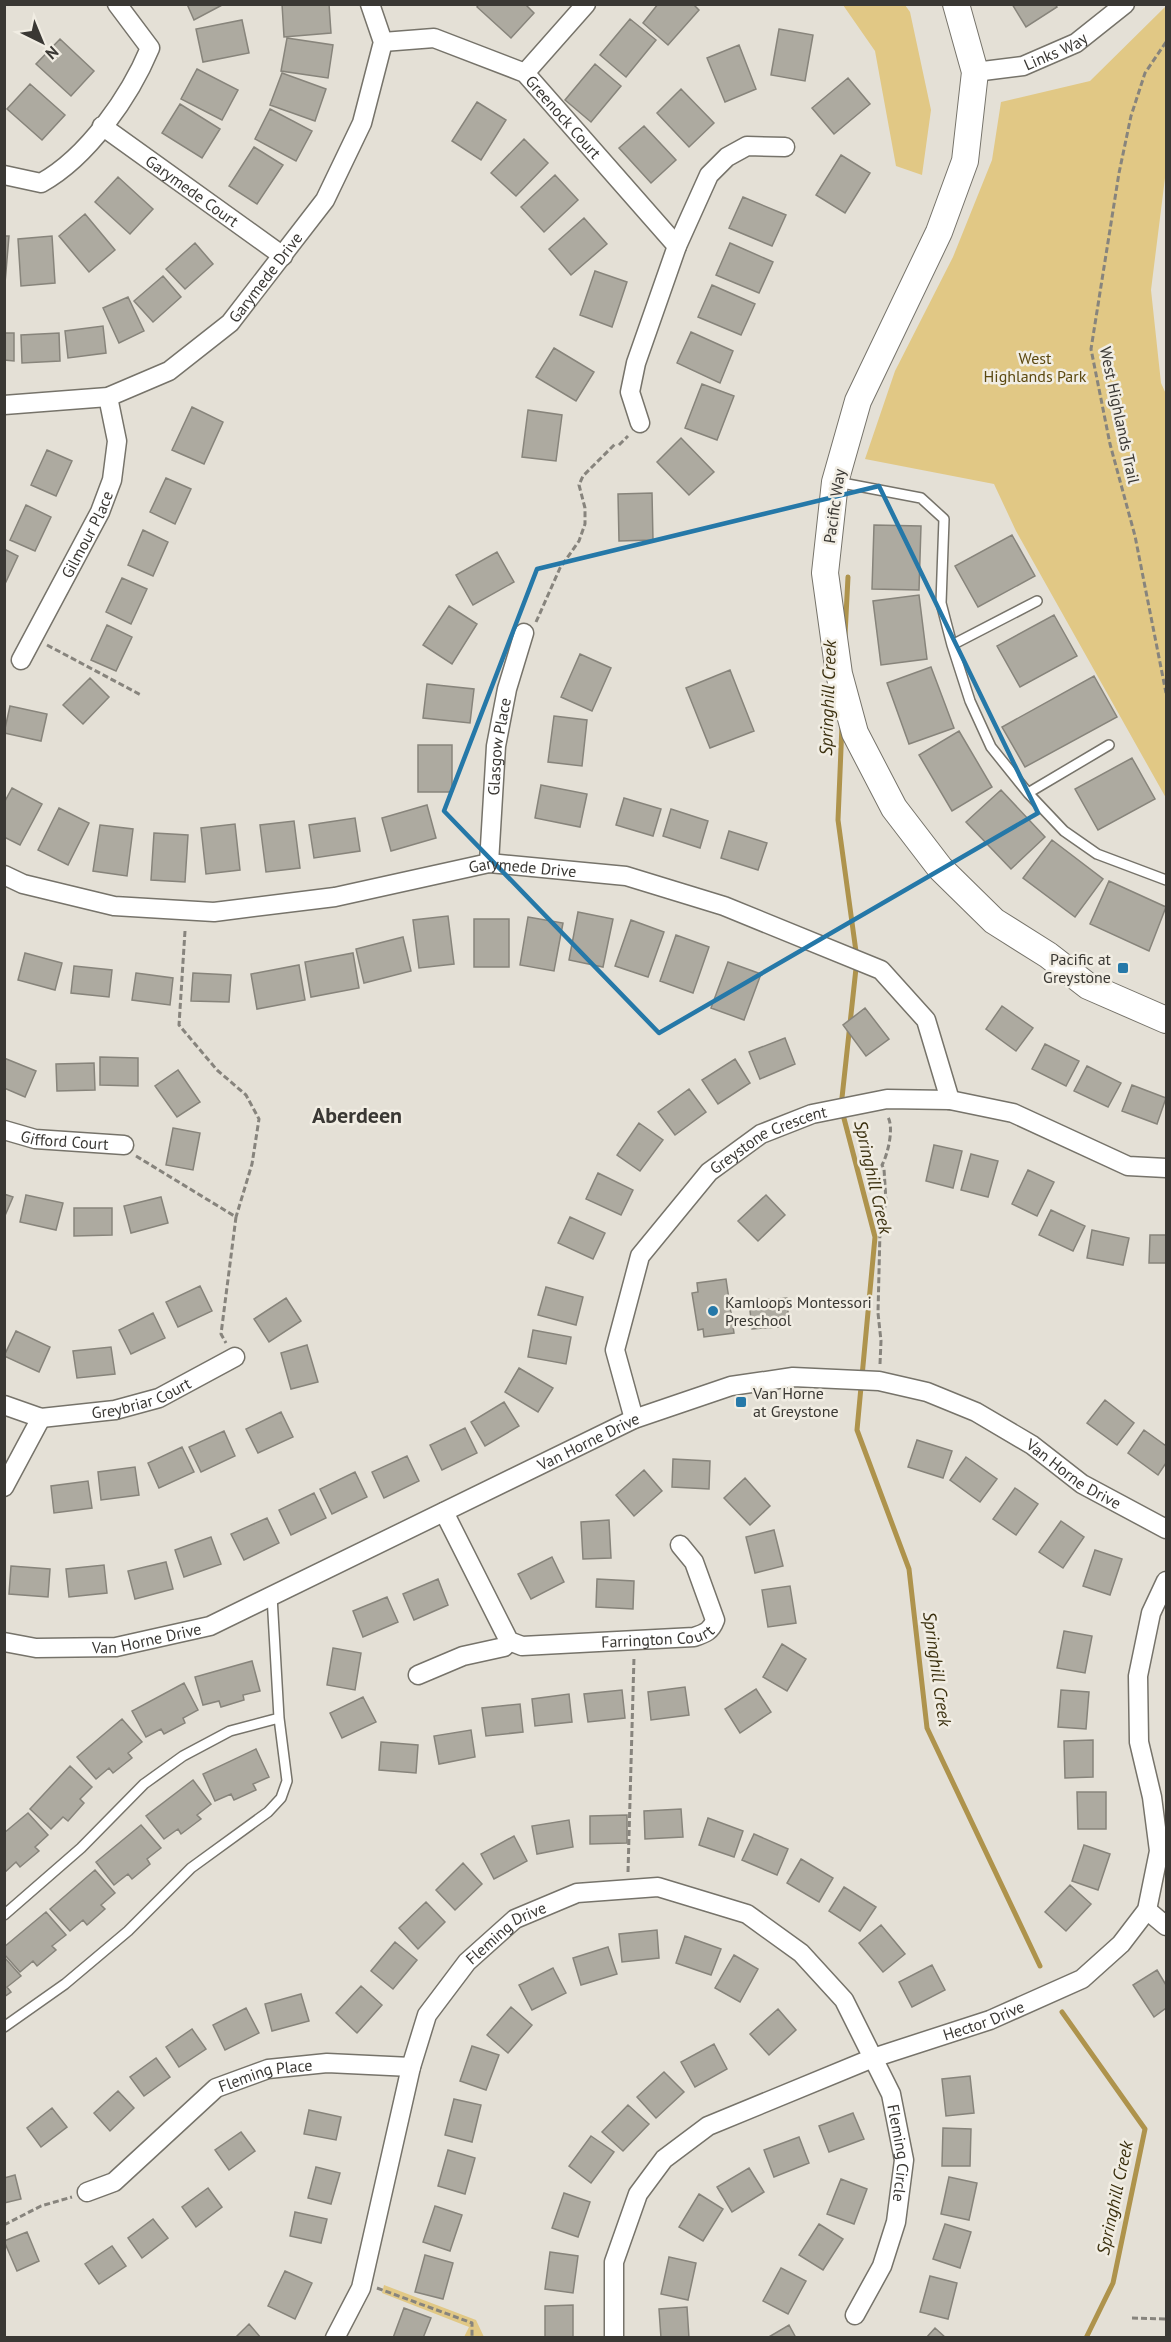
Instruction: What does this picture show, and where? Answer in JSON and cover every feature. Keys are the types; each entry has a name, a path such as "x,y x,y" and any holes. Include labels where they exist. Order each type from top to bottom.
{"main road":[{"name":"Pacific Way","path":"956,4 975,72 964,161 939,232 858,401 835,482 825,573 839,674 855,733 894,808 940,868 994,921 1048,955 1088,986 1167,1020"},
{"name":"Pacific Way","path":"1048,955 1167,1002"}],"street":[{"path":"4,175 41,183 63,171 102,126 136,80 150,48 117,4"},
{"path":"370,4 383,42"},
{"path":"525,73 586,4"},
{"name":"Links Way","path":"975,72 1023,66 1076,44 1117,7"},
{"name":"Greenock Court","path":"383,42 434,38 525,73 677,246"},
{"name":"Garymede Drive","path":"4,405 108,397 169,371 230,323 325,200 362,123 383,42"},
{"name":"Garymede Court","path":"102,126 282,256"},
{"path":"640,423 630,392 633,376 677,246 709,175 727,157 747,146 785,147"},
{"name":"Gilmour Place","path":"21,660 100,512 112,480 117,441 108,397"},
{"name":"Glasgow Place","path":"489,863 496,746 507,689 530,629"},
{"name":"Garymede Drive","path":"4,875 23,884 114,906 214,912 335,897 489,863 626,876 724,906 881,970 926,1020 950,1100"},
{"name":"Greystone Crescent","path":"634,1419 615,1350 640,1256 709,1172 761,1134 812,1114 887,1099 950,1100 1013,1113 1128,1166 1167,1168"},
{"name":"Gifford Court","path":"4,1130 35,1139 124,1145"},
{"name":"Greybriar Court","path":"4,1405 41,1418 115,1410 159,1398 235,1357"},
{"name":"Van Horne Drive","path":"4,1642 36,1648 116,1647 210,1626 634,1419 731,1386 793,1377 879,1381 927,1392 976,1412 1032,1445 1082,1484 1167,1529"},
{"path":"4,1487 41,1418"},
{"path":"418,1675 463,1656 504,1647 509,1641 444,1512"},
{"name":"Farrington Court","path":"509,1641 522,1646 694,1637 706,1633 712,1629 715,1620 694,1562 680,1545"},
{"name":"Hector Drive","path":"614,2337 614,2262 638,2194 664,2159 708,2126 873,2058 990,2020 1082,1979 1121,1944 1147,1911 1159,1851 1152,1797 1139,1742 1137,1676 1151,1613 1167,1581"},
{"name":"Fleming Drive","path":"334,2337 361,2288 411,2067 426,2015 467,1962 515,1919 578,1893 657,1887 747,1914 801,1953 844,2000 873,2058"},
{"path":"1147,1911 1167,1926"},
{"name":"Fleming Circle","path":"855,2315 882,2266 896,2222 904,2160 891,2094 873,2058"},
{"name":"Fleming Place","path":"87,2192 114,2182 216,2088 267,2069 327,2063 411,2067"}],"lane":[{"path":"835,482 921,498 944,519 941,603 970,701 991,747 1028,793 1064,831 1097,854 1167,880"},
{"path":"952,645 1037,601"},
{"path":"1028,793 1109,745"},
{"path":"4,2027 65,1984 128,1931 191,1868 268,1812 281,1798 287,1781 279,1718 272,1596"},
{"path":"4,1915 73,1855 144,1784 167,1767 230,1731 279,1718"}],"path":[{"name":"West Highlands Trail","path":"1167,42 1145,73 1131,116 1119,173 1091,349 1110,444 1135,536 1167,693"},
{"path":"530,629 560,568 579,541 585,524 585,508 579,484 583,476 616,443"},
{"path":"34,638 141,695"},
{"path":"185,931 179,1025 217,1070 246,1095 259,1119 252,1164 236,1217 221,1334 235,1357"},
{"path":"880,1364 880,1231 886,1201 882,1165 887,1156 892,1124 888,1117"},
{"path":"124,1145 140,1160 236,1217"},
{"path":"628,1889 634,1652"},
{"path":"4,2224 41,2206 87,2192"},
{"path":"373,2287 472,2323 472,2337"},
{"path":"1132,2319 1167,2319"}],"highlighted area":[{"path":"879,486 1038,813 659,1033 444,811 537,569"}],"green space":[{"path":"843,5 905,5 910,12 931,110 922,175 896,166 875,51"},
{"name":"West Highlands Park","path":"1166,6 1166,170 1151,290 1161,383 1166,394 1166,798 1016,531 994,484 865,459 895,371 953,257 992,160 1001,102 1090,81"},
{"path":"384,2285 476,2320 484,2337 464,2337 469,2327 382,2293"}],"building":[{"path":"187,4 224,4 194,20"},
{"path":"282,4 329,4 331,33 284,37"},
{"path":"479,4 525,4 534,13 511,38 477,7"},
{"path":"658,4 693,4 699,10 668,45 643,23"},
{"path":"1012,4 1055,4 1057,7 1026,27"},
{"path":"630,19 656,40 626,77 600,55"},
{"path":"242,20 249,53 203,62 196,29"},
{"path":"779,29 813,35 805,81 771,75"},
{"path":"287,38 333,45 328,78 281,71"},
{"path":"60,39 94,71 71,96 36,64"},
{"path":"739,45 756,89 725,102 707,58"},
{"path":"595,64 621,86 591,122 565,100"},
{"path":"197,69 238,90 222,120 181,99"},
{"path":"282,73 326,89 315,121 270,105"},
{"path":"848,78 870,104 834,134 812,108"},
{"path":"30,84 65,115 42,140 7,109"},
{"path":"681,89 714,123 689,147 657,113"},
{"path":"477,102 506,120 481,160 452,141"},
{"path":"180,104 220,129 202,158 162,133"},
{"path":"270,109 312,131 296,161 255,139"},
{"path":"644,126 676,160 651,183 619,148"},
{"path":"524,139 548,163 516,196 491,173"},
{"path":"254,147 283,165 257,204 229,186"},
{"path":"841,155 870,173 845,213 816,195"},
{"path":"555,175 578,200 544,232 521,207"},
{"path":"118,177 153,209 130,234 95,202"},
{"path":"743,197 786,215 772,246 729,228"},
{"path":"85,214 115,250 89,272 59,236"},
{"path":"584,218 607,244 571,275 549,249"},
{"path":"4,236 9,236 5,283 4,283"},
{"path":"52,236 55,283 21,286 18,239"},
{"path":"195,243 213,264 185,289 166,269"},
{"path":"730,243 773,262 759,293 716,275"},
{"path":"595,271 627,282 612,327 580,315"},
{"path":"163,276 181,297 153,322 134,301"},
{"path":"712,285 755,304 741,335 698,317"},
{"path":"128,297 144,331 119,343 103,308"},
{"path":"103,326 106,353 68,358 65,331"},
{"path":"691,332 733,351 720,383 677,363"},
{"path":"4,333 14,333 14,361 4,360"},
{"path":"59,333 60,361 22,363 21,335"},
{"path":"554,348 594,372 576,401 536,377"},
{"path":"702,384 734,396 717,440 685,428"},
{"path":"192,407 223,422 204,464 172,450"},
{"path":"528,410 562,415 556,461 522,457"},
{"path":"681,438 714,472 689,495 657,462"},
{"path":"47,450 72,461 56,496 31,485"},
{"path":"166,478 191,489 175,524 150,512"},
{"path":"652,493 653,540 619,541 618,494"},
{"path":"26,505 51,517 35,551 10,540"},
{"path":"874,525 921,526 919,590 872,589"},
{"path":"143,530 168,542 153,576 128,565"},
{"path":"1012,535 1035,576 978,607 955,566"},
{"path":"4,549 18,556 4,586"},
{"path":"497,552 514,582 473,605 456,575"},
{"path":"122,578 147,589 131,624 106,612"},
{"path":"919,595 927,659 881,665 873,601"},
{"path":"449,606 477,624 452,664 423,645"},
{"path":"1054,615 1077,656 1020,687 997,646"},
{"path":"107,625 132,637 116,671 91,660"},
{"path":"580,654 611,668 592,711 561,697"},
{"path":"931,667 954,728 909,744 887,683"},
{"path":"730,670 754,731 710,748 686,688"},
{"path":"1094,676 1117,717 1025,767 1002,727"},
{"path":"90,678 109,697 83,724 63,705"},
{"path":"427,684 474,689 470,723 423,718"},
{"path":"10,706 47,714 41,741 4,733"},
{"path":"554,716 587,720 582,766 548,762"},
{"path":"959,731 992,787 952,811 919,755"},
{"path":"418,745 452,745 452,792 418,792"},
{"path":"1132,758 1155,799 1098,830 1075,789"},
{"path":"541,785 587,794 580,827 535,818"},
{"path":"12,788 42,804 20,845 4,837 4,803"},
{"path":"1001,790 1045,837 1011,869 966,822"},
{"path":"624,798 661,809 653,836 616,825"},
{"path":"427,805 436,838 391,851 382,818"},
{"path":"59,808 89,823 68,865 38,850"},
{"path":"671,809 708,821 700,848 663,836"},
{"path":"355,818 360,851 314,858 309,825"},
{"path":"294,821 300,868 266,872 260,825"},
{"path":"235,824 240,870 206,874 201,828"},
{"path":"100,825 133,829 127,876 93,871"},
{"path":"729,831 767,843 758,870 721,858"},
{"path":"154,833 188,835 185,882 151,880"},
{"path":"1052,840 1103,879 1075,917 1023,878"},
{"path":"1109,881 1166,907 1149,951 1090,924"},
{"path":"578,912 613,919 603,967 569,960"},
{"path":"448,916 454,964 419,968 413,920"},
{"path":"528,917 563,923 554,971 520,965"},
{"path":"474,919 509,919 509,967 474,967"},
{"path":"631,920 664,932 648,977 615,966"},
{"path":"676,935 709,947 693,993 660,981"},
{"path":"403,937 411,971 364,983 356,949"},
{"path":"25,953 62,963 55,990 18,980"},
{"path":"353,953 359,988 311,997 305,962"},
{"path":"728,962 761,974 744,1020 711,1008"},
{"path":"299,965 305,1000 257,1009 251,974"},
{"path":"74,966 112,970 109,997 71,993"},
{"path":"136,973 173,978 170,1005 132,1000"},
{"path":"193,973 231,975 229,1002 191,1001"},
{"path":"1002,1006 1033,1028 1016,1051 986,1029"},
{"path":"865,1008 889,1039 866,1056 843,1025"},
{"path":"785,1038 795,1064 760,1079 749,1052"},
{"path":"1045,1044 1079,1061 1066,1086 1032,1069"},
{"path":"100,1057 138,1058 138,1086 100,1085"},
{"path":"4,1058 36,1071 25,1097 4,1088"},
{"path":"735,1059 750,1083 718,1104 702,1080"},
{"path":"94,1063 95,1090 57,1091 56,1064"},
{"path":"1087,1066 1121,1083 1108,1107 1074,1091"},
{"path":"178,1070 200,1102 177,1117 155,1086"},
{"path":"1132,1085 1166,1098 1157,1124 1122,1111"},
{"path":"689,1089 706,1112 675,1135 658,1112"},
{"path":"639,1123 663,1140 640,1171 617,1155"},
{"path":"173,1128 200,1133 193,1170 166,1165"},
{"path":"934,1145 962,1151 953,1188 926,1181"},
{"path":"971,1154 998,1161 988,1197 961,1190"},
{"path":"1028,1170 1054,1182 1037,1216 1012,1204"},
{"path":"598,1173 633,1190 621,1215 586,1199"},
{"path":"4,1194 13,1197 4,1218"},
{"path":"26,1195 63,1203 56,1230 20,1222"},
{"path":"766,1195 785,1215 758,1241 738,1221"},
{"path":"161,1197 168,1223 131,1233 124,1206"},
{"path":"74,1208 112,1208 112,1235 74,1236"},
{"path":"1051,1210 1085,1226 1073,1251 1039,1235"},
{"path":"570,1217 605,1233 593,1259 558,1243"},
{"path":"1092,1230 1129,1238 1123,1265 1087,1258"},
{"path":"1150,1235 1166,1235 1166,1263 1149,1263"},
{"name":"Kamloops Montessori Preschool","path":"726,1279 734,1333 704,1337 703,1329 698,1330 692,1293 698,1292 697,1283"},
{"path":"200,1286 212,1311 178,1327 166,1302"},
{"path":"546,1287 583,1297 576,1325 538,1315"},
{"path":"286,1298 301,1321 269,1342 254,1319"},
{"path":"787,1298 789,1326 752,1329 749,1301"},
{"path":"153,1313 165,1338 131,1354 119,1330"},
{"path":"533,1330 571,1337 566,1364 528,1357"},
{"path":"16,1331 50,1347 39,1372 4,1356"},
{"path":"307,1345 318,1382 291,1389 281,1353"},
{"path":"111,1347 115,1374 77,1378 73,1351"},
{"path":"519,1368 553,1388 538,1412 505,1392"},
{"path":"1105,1400 1134,1423 1117,1445 1087,1423"},
{"path":"504,1402 519,1426 485,1446 471,1422"},
{"path":"281,1412 293,1437 258,1453 246,1429"},
{"path":"465,1428 477,1453 442,1470 430,1445"},
{"path":"1144,1430 1166,1446 1166,1463 1158,1475 1128,1453"},
{"path":"224,1431 235,1456 201,1472 189,1447"},
{"path":"917,1440 952,1451 943,1478 908,1467"},
{"path":"182,1447 194,1472 159,1488 148,1463"},
{"path":"407,1456 419,1481 384,1498 372,1472"},
{"path":"966,1457 997,1479 980,1502 950,1480"},
{"path":"673,1459 710,1461 709,1489 672,1487"},
{"path":"135,1467 139,1495 101,1500 98,1472"},
{"path":"644,1470 662,1491 634,1516 616,1495"},
{"path":"355,1472 367,1497 332,1514 320,1489"},
{"path":"745,1478 770,1506 750,1525 724,1498"},
{"path":"88,1481 92,1508 54,1513 51,1486"},
{"path":"1015,1488 1038,1504 1016,1535 993,1519"},
{"path":"314,1493 326,1518 291,1535 279,1510"},
{"path":"267,1518 279,1543 244,1560 231,1534"},
{"path":"609,1520 611,1558 583,1559 581,1522"},
{"path":"1061,1521 1084,1537 1063,1568 1039,1552"},
{"path":"774,1530 783,1566 755,1573 746,1537"},
{"path":"211,1537 221,1564 184,1577 175,1550"},
{"path":"1095,1550 1122,1559 1110,1595 1083,1586"},
{"path":"552,1557 564,1582 531,1599 518,1574"},
{"path":"166,1562 173,1589 135,1599 128,1571"},
{"path":"104,1565 107,1593 69,1597 66,1569"},
{"path":"11,1566 50,1569 48,1597 9,1594"},
{"path":"438,1579 448,1605 414,1620 403,1594"},
{"path":"597,1579 634,1581 633,1609 596,1607"},
{"path":"790,1586 796,1623 768,1627 762,1590"},
{"path":"387,1597 398,1622 363,1637 353,1611"},
{"path":"1064,1631 1092,1636 1085,1673 1057,1668"},
{"path":"782,1644 806,1659 787,1691 763,1677"},
{"path":"333,1648 361,1653 355,1690 327,1685"},
{"path":"252,1661 260,1691 243,1695 244,1700 221,1707 219,1701 203,1705 195,1677"},
{"path":"184,1683 198,1710 183,1718 185,1723 164,1734 161,1729 146,1737 132,1711"},
{"path":"685,1687 689,1715 651,1720 648,1692"},
{"path":"756,1689 771,1712 740,1733 725,1709"},
{"path":"622,1690 625,1718 588,1722 584,1694"},
{"path":"1061,1690 1089,1692 1086,1729 1058,1727"},
{"path":"569,1694 572,1722 535,1726 532,1699"},
{"path":"363,1697 376,1722 342,1738 330,1713"},
{"path":"520,1704 523,1732 486,1736 482,1708"},
{"path":"122,1719 142,1742 128,1753 132,1758 113,1773 109,1768 96,1779 77,1757"},
{"path":"471,1730 475,1757 439,1764 434,1736"},
{"path":"1093,1740 1093,1777 1065,1778 1064,1741"},
{"path":"381,1742 418,1745 416,1773 379,1770"},
{"path":"256,1749 269,1777 253,1784 256,1790 234,1800 231,1794 215,1801 203,1774"},
{"path":"70,1766 92,1787 80,1799 84,1803 68,1821 63,1817 51,1829 30,1809"},
{"path":"193,1780 211,1804 197,1815 201,1819 181,1834 178,1829 164,1839 146,1816"},
{"path":"1077,1792 1106,1792 1106,1829 1078,1829"},
{"path":"681,1809 683,1837 645,1839 644,1811"},
{"path":"28,1813 48,1835 35,1847 39,1851 20,1867 16,1862 4,1873 4,1833"},
{"path":"627,1815 627,1843 590,1844 590,1816"},
{"path":"708,1818 743,1831 734,1857 699,1845"},
{"path":"569,1820 573,1847 537,1854 532,1826"},
{"path":"141,1825 161,1848 147,1859 150,1864 132,1879 128,1874 114,1885 96,1862"},
{"path":"754,1834 788,1849 777,1875 742,1860"},
{"path":"514,1836 527,1861 494,1879 481,1854"},
{"path":"1084,1845 1110,1854 1098,1890 1072,1881"},
{"path":"801,1859 833,1878 819,1902 787,1883"},
{"path":"463,1863 482,1884 455,1910 436,1890"},
{"path":"95,1870 115,1893 101,1905 105,1909 87,1925 83,1920 70,1931 50,1909"},
{"path":"1070,1885 1091,1904 1066,1931 1045,1912"},
{"path":"844,1887 876,1907 860,1931 829,1911"},
{"path":"426,1902 445,1922 418,1949 399,1928"},
{"path":"46,1912 66,1935 52,1946 56,1950 37,1966 33,1961 20,1972 4,1954 4,1947"},
{"path":"881,1925 905,1954 883,1972 859,1943"},
{"path":"657,1930 659,1958 622,1962 619,1934"},
{"path":"685,1936 721,1949 711,1975 676,1963"},
{"path":"395,1942 417,1960 393,1989 371,1971"},
{"path":"608,1947 617,1974 581,1985 573,1958"},
{"path":"734,1955 758,1969 740,2002 715,1988"},
{"path":"4,1957 21,1976 7,1987 11,1992 4,1997"},
{"path":"932,1965 945,1990 912,2007 899,1982"},
{"path":"553,1968 566,1993 532,2010 519,1985"},
{"path":"1157,1970 1166,1985 1166,2008 1154,2017 1133,1985"},
{"path":"361,1986 382,2005 357,2033 336,2013"},
{"path":"301,1994 309,2021 272,2031 265,2004"},
{"path":"511,2007 532,2025 508,2053 487,2035"},
{"path":"246,2008 259,2033 225,2050 213,2025"},
{"path":"778,2009 796,2030 769,2055 750,2034"},
{"path":"192,2029 206,2049 179,2067 166,2047"},
{"path":"714,2044 727,2069 695,2087 681,2062"},
{"path":"472,2046 499,2055 486,2090 460,2081"},
{"path":"156,2058 170,2077 144,2096 130,2077"},
{"path":"664,2072 684,2092 656,2118 637,2097"},
{"path":"970,2076 974,2113 946,2116 942,2079"},
{"path":"118,2091 134,2108 110,2131 94,2113"},
{"path":"454,2099 481,2105 472,2142 445,2135"},
{"path":"628,2105 649,2124 623,2151 602,2132"},
{"path":"52,2108 67,2127 41,2147 27,2128"},
{"path":"309,2110 341,2117 336,2140 304,2134"},
{"path":"853,2113 864,2139 829,2152 819,2126"},
{"path":"943,2128 971,2129 970,2166 942,2166"},
{"path":"241,2132 255,2151 229,2170 215,2150"},
{"path":"591,2136 614,2152 591,2183 569,2166"},
{"path":"799,2137 809,2163 774,2177 764,2150"},
{"path":"448,2150 475,2158 465,2194 438,2186"},
{"path":"316,2167 340,2173 331,2204 308,2198"},
{"path":"749,2168 764,2192 732,2212 717,2187"},
{"path":"15,2175 21,2199 4,2203 4,2178"},
{"path":"949,2177 977,2183 969,2220 941,2214"},
{"path":"841,2179 867,2189 854,2224 827,2214"},
{"path":"208,2188 222,2207 196,2227 182,2207"},
{"path":"564,2193 590,2202 578,2237 552,2228"},
{"path":"699,2194 723,2209 703,2241 679,2227"},
{"path":"435,2206 462,2215 450,2251 423,2242"},
{"path":"295,2212 327,2219 321,2243 290,2236"},
{"path":"153,2219 168,2238 142,2258 128,2238"},
{"path":"819,2224 843,2239 823,2270 799,2255"},
{"path":"945,2224 971,2232 960,2268 933,2259"},
{"path":"27,2232 39,2261 17,2271 4,2241"},
{"path":"112,2246 126,2266 99,2284 85,2264"},
{"path":"550,2252 578,2256 573,2293 545,2289"},
{"path":"425,2255 453,2263 443,2299 415,2292"},
{"path":"669,2257 696,2263 688,2300 661,2294"},
{"path":"781,2268 806,2281 788,2314 763,2301"},
{"path":"285,2271 312,2283 295,2319 268,2306"},
{"path":"930,2276 957,2283 948,2319 920,2312"},
{"path":"573,2305 573,2338 545,2338 545,2306"},
{"path":"687,2307 689,2338 661,2338 659,2309"},
{"path":"404,2308 431,2318 423,2338 393,2338"},
{"path":"249,2324 261,2338 235,2338"},
{"path":"789,2325 796,2338 767,2338"},
{"path":"935,2328 946,2338 926,2338"}],"waterway":[{"name":"Springhill Creek","path":"845,635 848,577"},
{"name":"Springhill Creek","path":"842,725 838,820 857,959 841,1107 875,1237 857,1430 909,1569 927,1728 1040,1966"},
{"name":"Springhill Creek","path":"1062,2012 1145,2129 1113,2283 1086,2338"}],"place":[{"name":"Pacific at Greystone","path":"1123,968"},
{"name":"Kamloops Montessori Preschool","path":"713,1311"},
{"name":"Van Horne at Greystone","path":"741,1402"}],"district":[{"name":"Aberdeen","path":"357,1115"}]}
